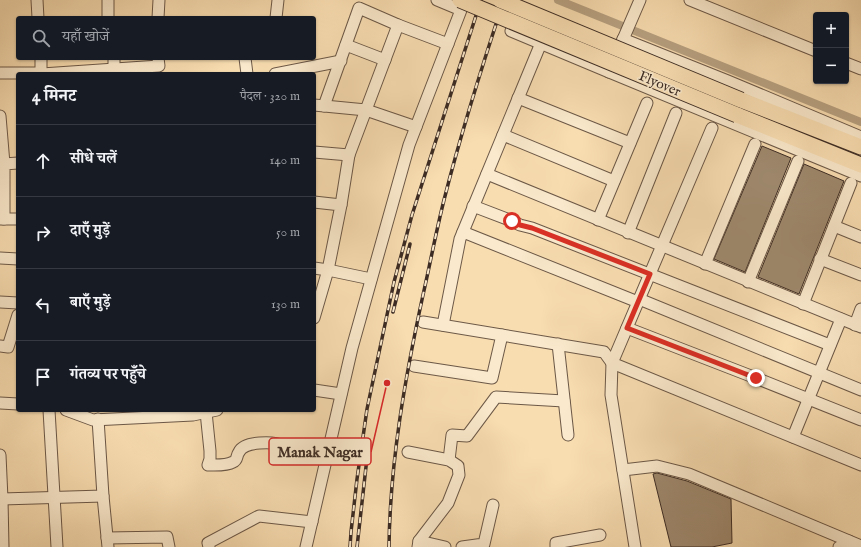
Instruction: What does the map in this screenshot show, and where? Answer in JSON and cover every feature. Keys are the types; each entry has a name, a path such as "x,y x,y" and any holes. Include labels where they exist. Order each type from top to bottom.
{"highway":[{"name":"Flyover","path":"460,0 861,165"},
{"name":"Flyover","path":"500,0 741,100 861,147"}],"street":[{"path":"37,0 38,16"},
{"path":"108,0 108,16"},
{"path":"158,16 159,0"},
{"path":"276,16 278,0"},
{"path":"306,547 352,348 409,145 460,10 437,0"},
{"path":"609,72 640,0"},
{"path":"690,0 813,50"},
{"path":"416,127 366,110 319,106 340,61 359,8 448,44"},
{"path":"316,311 328,270 341,205 349,154 398,25"},
{"path":"511,31 861,176"},
{"path":"624,37 861,137"},
{"path":"443,325 460,239 541,43"},
{"path":"346,45 385,60"},
{"path":"41,60 42,72"},
{"path":"92,72 114,63 159,66 158,60"},
{"path":"245,60 247,72"},
{"path":"286,72 340,61"},
{"path":"849,64 861,69"},
{"path":"0,73 16,73"},
{"path":"518,98 630,143"},
{"path":"598,220 647,103"},
{"path":"628,232 676,113"},
{"path":"0,116 2,219 16,219"},
{"path":"635,547 611,396 612,363 712,128"},
{"path":"503,135 614,181"},
{"path":"705,264 755,144"},
{"path":"316,152 349,154"},
{"path":"748,282 798,161"},
{"path":"2,163 16,163"},
{"path":"487,174 858,326 861,309"},
{"path":"802,304 851,183"},
{"path":"316,202 341,205"},
{"path":"474,206 830,345"},
{"path":"834,226 861,237"},
{"path":"463,232 861,390"},
{"path":"0,258 16,259"},
{"path":"820,259 861,275"},
{"path":"316,268 371,279"},
{"path":"0,302 16,303"},
{"path":"793,437 841,319"},
{"path":"8,347 16,322"},
{"path":"423,322 604,352 612,363 861,465"},
{"path":"627,328 861,420"},
{"path":"414,366 492,378 502,335"},
{"path":"558,344 568,436"},
{"path":"316,390 341,394"},
{"path":"448,460 452,435 467,436 496,397 564,401"},
{"path":"0,403 16,404"},
{"path":"49,412 57,547"},
{"path":"71,412 92,420 149,414 177,413 193,415 206,412 210,451 210,460 208,465 222,465 233,462 243,447 253,444 277,443 283,446 330,446"},
{"path":"98,419 103,496 108,543 167,537 169,547"},
{"path":"408,452 448,460 458,466 459,476 448,503 418,544 445,547"},
{"path":"0,455 4,547"},
{"path":"623,470 657,466 689,474 861,546"},
{"path":"1,494 53,497 103,496"},
{"path":"462,547 484,544 493,505"},
{"path":"209,547 208,543 259,516 312,522"},
{"path":"556,547 556,543 600,535"},
{"path":"839,547 847,546 849,541"}],"building":[{"path":"762,146 791,158 745,272 714,259"},
{"path":"804,164 844,181 799,294 758,277"},
{"path":"657,473 687,481 731,499 732,543 712,547 671,547 653,474"}],"waterway":[{"path":"558,0 861,122"}],"railway":[{"path":"350,547 357,479 367,409 394,282 412,215 481,0"},
{"path":"389,547 395,452 416,326 438,224 451,175 472,100 504,0"},
{"path":"393,312 410,244"},
{"path":"357,547 369,440"}],"place":[{"name":"Manak Nagar","path":"387,383"}],"route":[{"path":"512,221 650,274 627,328 756,378"}]}
